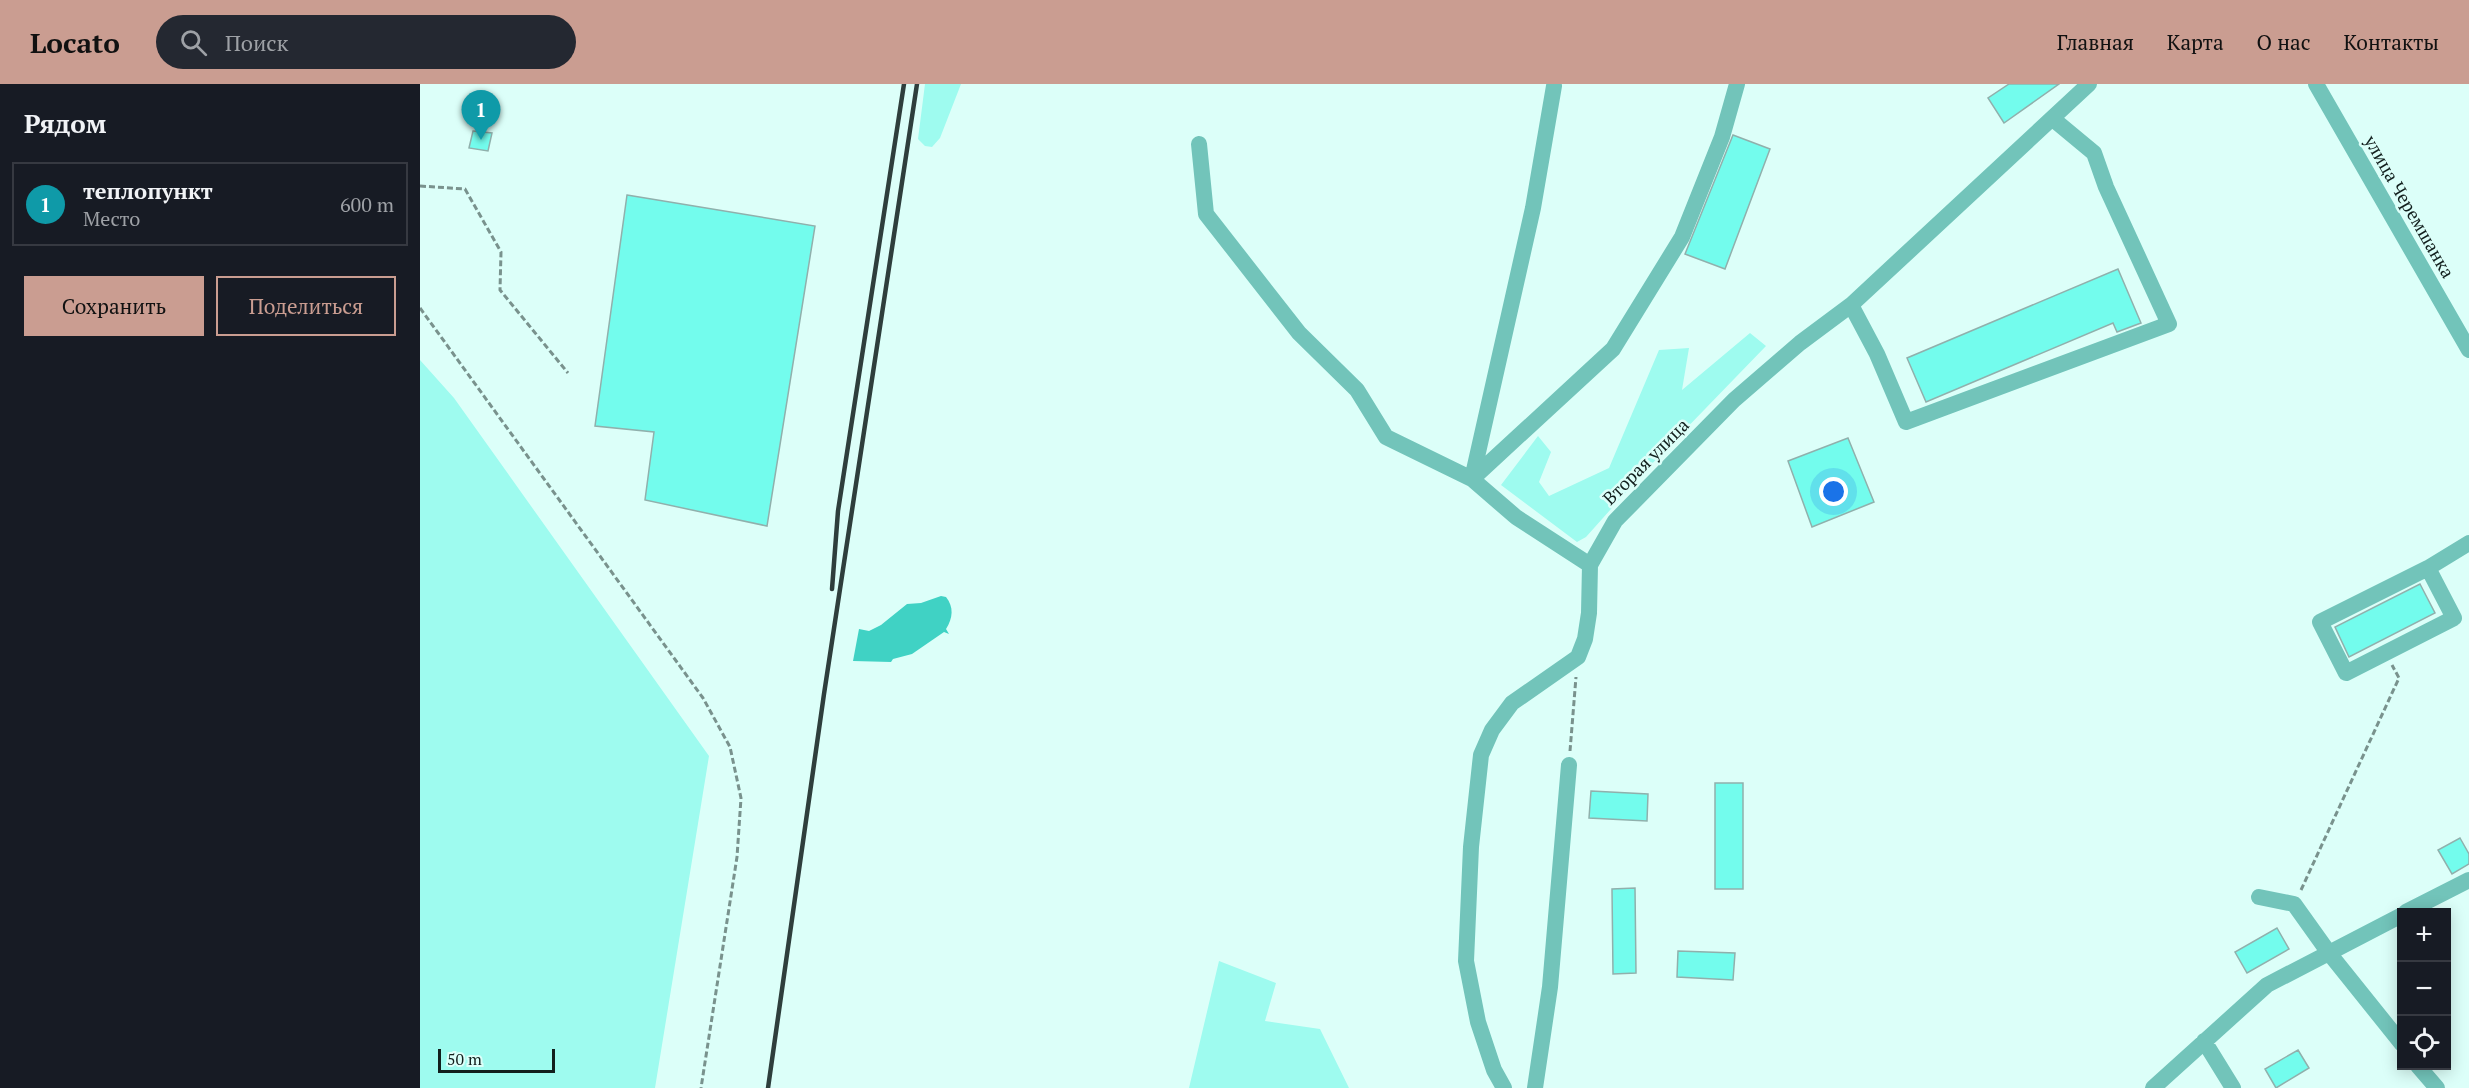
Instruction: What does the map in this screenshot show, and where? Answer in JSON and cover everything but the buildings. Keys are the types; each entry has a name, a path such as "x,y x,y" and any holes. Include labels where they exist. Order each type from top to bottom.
{"street":[{"path":"1472,479 1613,349 1682,237 1722,137 1737,84"},
{"name":"Вторая улица","path":"1578,657 1585,639 1589,613 1590,565 1615,521 1734,399 1800,343 1851,305 2089,84"},
{"name":"улица Черемшанка","path":"2316,84 2469,350"},
{"path":"1472,479 1533,208 1554,86"},
{"path":"1851,305 1877,354 1906,422 2169,324 2106,187 2094,153 2053,119"},
{"path":"1199,144 1206,214 1299,333 1357,390 1386,437 1472,479 1516,517 1590,565"},
{"path":"2428,568 2454,618 2346,673 2320,622 2428,568 2469,543"},
{"path":"1504,1088 1494,1070 1478,1022 1466,961 1471,846 1481,756 1492,730 1512,703 1578,657"},
{"path":"1535,1088 1550,987 1569,765"},
{"path":"2414,908 2469,880"},
{"path":"2259,897 2294,904 2397,1038"},
{"path":"2153,1088 2267,985 2397,918"},
{"path":"2204,1041 2233,1088"},
{"path":"2422,1070 2437,1088"}],"path":[{"path":"420,186 465,189 501,252 500,290 568,373"},
{"path":"420,308 703,698 730,747 741,798 736,857 701,1088"},
{"path":"2294,904 2399,678 2386,653"},
{"path":"1571,741 1578,657"}],"shaded area":[{"path":"925,84 961,84 940,138 932,147 925,146 918,139"},
{"path":"1750,333 1766,346 1644,472 1586,537 1577,542 1501,485 1538,436 1551,452 1539,482 1549,496 1609,468 1659,350 1689,348 1682,390"},
{"path":"420,360 454,398 709,756 655,1088 420,1088"},
{"path":"941,596 946,597 951,609 950,621 946,629 949,634 944,632 912,654 893,659 891,662 853,661 859,629 869,631 881,625 907,604 921,603"},
{"path":"1219,961 1276,983 1265,1021 1320,1029 1349,1088 1189,1088"}],"railway":[{"path":"832,589 838,511 904,84"},
{"path":"768,1088 824,694 917,84"}],"place":[{"name":"теплопункт","path":"481,140"}]}
